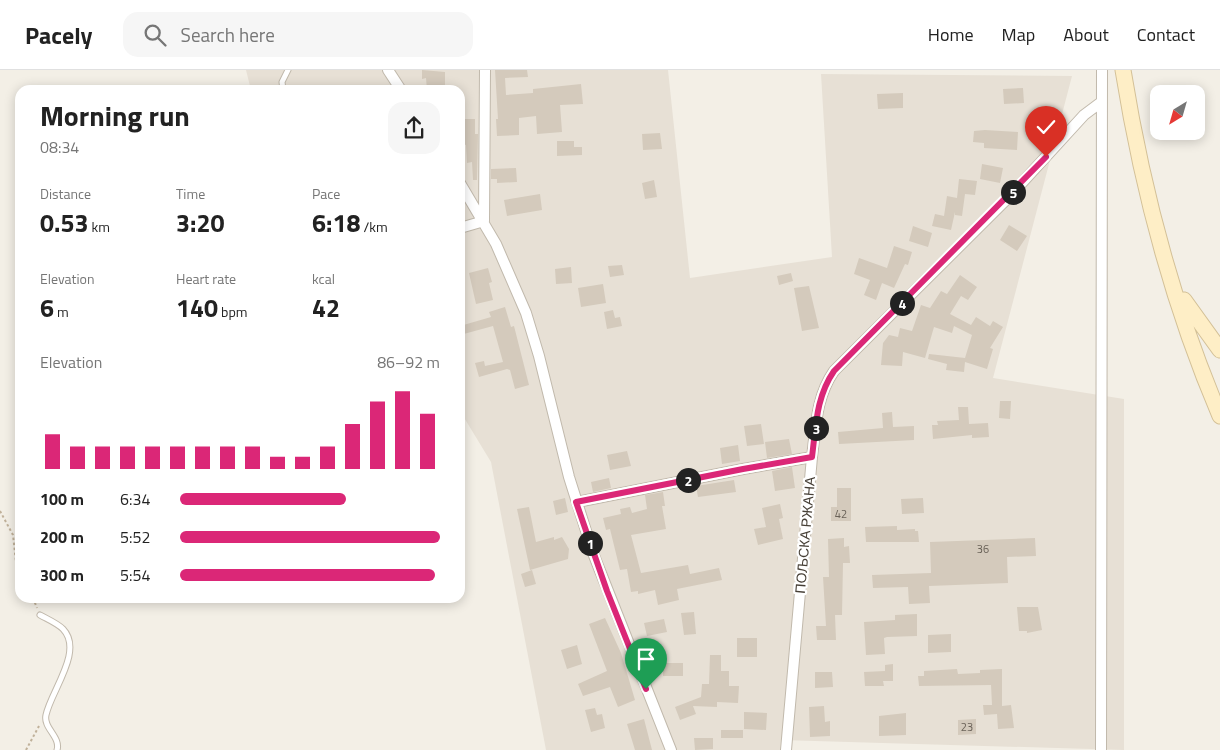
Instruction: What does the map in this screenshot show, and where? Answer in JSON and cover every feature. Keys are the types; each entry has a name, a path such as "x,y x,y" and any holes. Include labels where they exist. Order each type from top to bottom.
{"main road":[{"path":"1123,70 1149,200 1172,283 1220,416"},
{"path":"1172,283 1220,350"}],"street":[{"path":"388,70 398,85"},
{"path":"484,221 485,70"},
{"path":"1101,748 1100,102 1102,70"},
{"name":"ПОЉСКА РЖАНА","path":"786,750 812,457 819,401 823,390 834,371 1008,198 1084,116 1100,102"},
{"path":"465,193 484,188"},
{"path":"465,197 484,221 508,268 530,327 576,502 610,600 671,750"},
{"path":"465,227 484,221"},
{"path":"576,502 812,457"}],"lane":[{"path":"282,85 288,70"},
{"path":"40,615 63,628 71,645 66,665 46,716 50,730 57,740 57,750"}],"path":[{"path":"0,510 14,535 15,547"},
{"path":"35,603 40,615"},
{"path":"26,750 46,716"}],"shaded area":[{"path":"246,70 668,70 690,278 832,257 821,74 1072,76 993,378 1124,399 1124,750 781,740 780,750 546,750 491,462 465,419 465,85 250,85"}],"building":[{"path":"422,70 445,72 445,85 427,85 426,78 422,79"},
{"path":"495,70 527,70 528,77 505,78 506,95 533,93 533,89 581,84 583,104 560,105 562,132 537,134 536,116 519,118 519,135 497,136 496,119 498,119"},
{"path":"1023,88 1024,103 1004,104 1003,89"},
{"path":"903,93 903,108 878,109 877,94"},
{"path":"465,119 475,119 475,134 478,134 477,180 473,180 472,162 467,163"},
{"path":"974,131 1018,132 1017,150 984,148 984,143 973,142"},
{"path":"660,133 662,149 643,150 642,134"},
{"path":"557,141 574,141 574,147 582,147 582,155 557,156"},
{"path":"982,164 1003,168 1000,183 980,179"},
{"path":"516,168 517,182 497,183 497,179 491,179 491,169"},
{"path":"959,179 977,181 975,195 965,194 962,216 955,215 955,212 951,230 932,226 935,214 944,216 947,196 957,198"},
{"path":"654,180 657,197 645,199 642,183"},
{"path":"540,194 542,210 507,216 504,200"},
{"path":"1009,225 1027,236 1017,251 1000,240"},
{"path":"913,226 932,233 928,247 909,241"},
{"path":"894,246 912,252 908,265 905,264 894,288 882,283 876,300 864,295 870,280 854,274 859,258 887,268"},
{"path":"622,265 624,275 610,277 608,266"},
{"path":"571,267 572,283 556,284 555,269"},
{"path":"488,268 492,282 489,283 493,300 476,304 469,273"},
{"path":"791,273 793,281 779,285 777,276"},
{"path":"960,275 977,287 968,300 961,296 950,314 971,325 976,317 990,326 993,321 1003,327 990,348 993,349 987,369 965,362 964,372 946,370 947,364 928,359 929,354 965,358 972,335 954,326 952,333 934,327 925,358 903,352 902,366 881,365 883,343 889,335 898,337 900,328 912,331 921,305 930,308 941,291 947,294"},
{"path":"603,284 606,303 581,307 578,288"},
{"path":"809,286 819,328 802,331 794,288"},
{"path":"505,307 511,327 514,326 529,385 515,389 510,370 507,369 479,377 475,363 484,361 485,366 503,362 493,326 465,334 465,325 491,317 489,312"},
{"path":"613,310 615,318 620,317 622,326 607,329 604,312"},
{"path":"1000,401 1011,401 1010,419 999,418"},
{"path":"958,407 968,407 969,424 988,423 989,437 972,438 972,435 933,439 932,425 938,425 937,421 959,420"},
{"path":"892,412 893,427 914,426 914,440 839,444 838,432 883,428 882,413"},
{"path":"761,424 764,444 747,446 744,426"},
{"path":"789,439 792,454 767,458 765,442"},
{"path":"738,445 740,461 722,464 720,448"},
{"path":"627,451 631,466 610,470 607,455"},
{"path":"792,467 795,488 775,491 772,471"},
{"path":"609,478 611,488 593,492 591,482"},
{"path":"734,480 736,492 698,497 696,486"},
{"path":"837,488 851,488 851,521 831,521 831,507 837,507"},
{"path":"663,492 665,506 662,506 666,529 631,535 641,573 688,565 690,574 719,568 722,580 677,589 679,600 658,605 655,590 638,594 638,591 631,592 627,569 620,570 610,529 606,530 603,518 621,514 620,509 630,507 632,513 647,509 645,495"},
{"path":"565,498 568,512 556,515 553,501"},
{"path":"923,498 924,513 902,514 901,499"},
{"path":"780,504 783,518 779,519 783,539 758,545 754,529 766,527 762,508"},
{"path":"529,507 536,542 554,537 554,540 562,537 569,549 568,559 530,570 517,509"},
{"path":"897,526 897,530 915,529 915,531 918,531 919,542 866,542 865,527"},
{"path":"844,538 844,547 849,546 850,563 843,563 842,615 835,615 836,640 817,640 816,626 826,626 823,577 829,577 828,539"},
{"path":"1035,538 1036,556 1007,557 1008,583 929,586 930,603 909,604 908,587 873,588 872,575 931,573 930,542"},
{"path":"532,570 536,584 525,587 521,574"},
{"path":"1017,607 1038,607 1042,630 1027,633 1027,631 1019,631"},
{"path":"694,612 696,634 684,635 681,613"},
{"path":"917,614 917,636 884,638 885,654 866,655 864,622 895,620 895,615"},
{"path":"605,618 621,653 635,700 618,707 610,687 583,696 578,684 607,671 589,624"},
{"path":"664,619 667,632 647,636 644,623"},
{"path":"951,634 951,652 928,653 928,635"},
{"path":"737,638 757,638 757,657 737,657"},
{"path":"577,645 582,664 567,669 561,650"},
{"path":"710,655 721,655 721,671 729,671 729,686 739,686 738,703 717,702 717,707 693,706 696,714 680,720 675,707 701,697 702,684 709,684"},
{"path":"663,663 683,663 683,676 663,676"},
{"path":"893,664 893,681 883,681 884,686 865,686 864,672 885,671 885,665"},
{"path":"957,669 958,674 1002,669 1002,706 1011,705 1014,728 998,729 997,714 984,715 983,705 992,705 991,685 919,686 918,676 924,676 924,671"},
{"path":"815,672 832,672 833,687 815,688"},
{"path":"824,706 825,722 830,721 830,736 810,737 809,707"},
{"path":"595,708 597,715 602,714 605,728 591,732 585,710"},
{"path":"744,712 767,713 766,730 744,729"},
{"path":"906,713 906,735 879,736 879,716"},
{"path":"644,719 652,750 635,750 627,724"},
{"path":"976,719 976,734 958,735 958,720"},
{"path":"721,730 743,730 743,738 721,738"},
{"path":"694,738 713,738 713,749 695,750"}],"route":[{"path":"646,689 607,591 576,502 812,457 819,401 834,371 1008,198 1046,157"}]}
